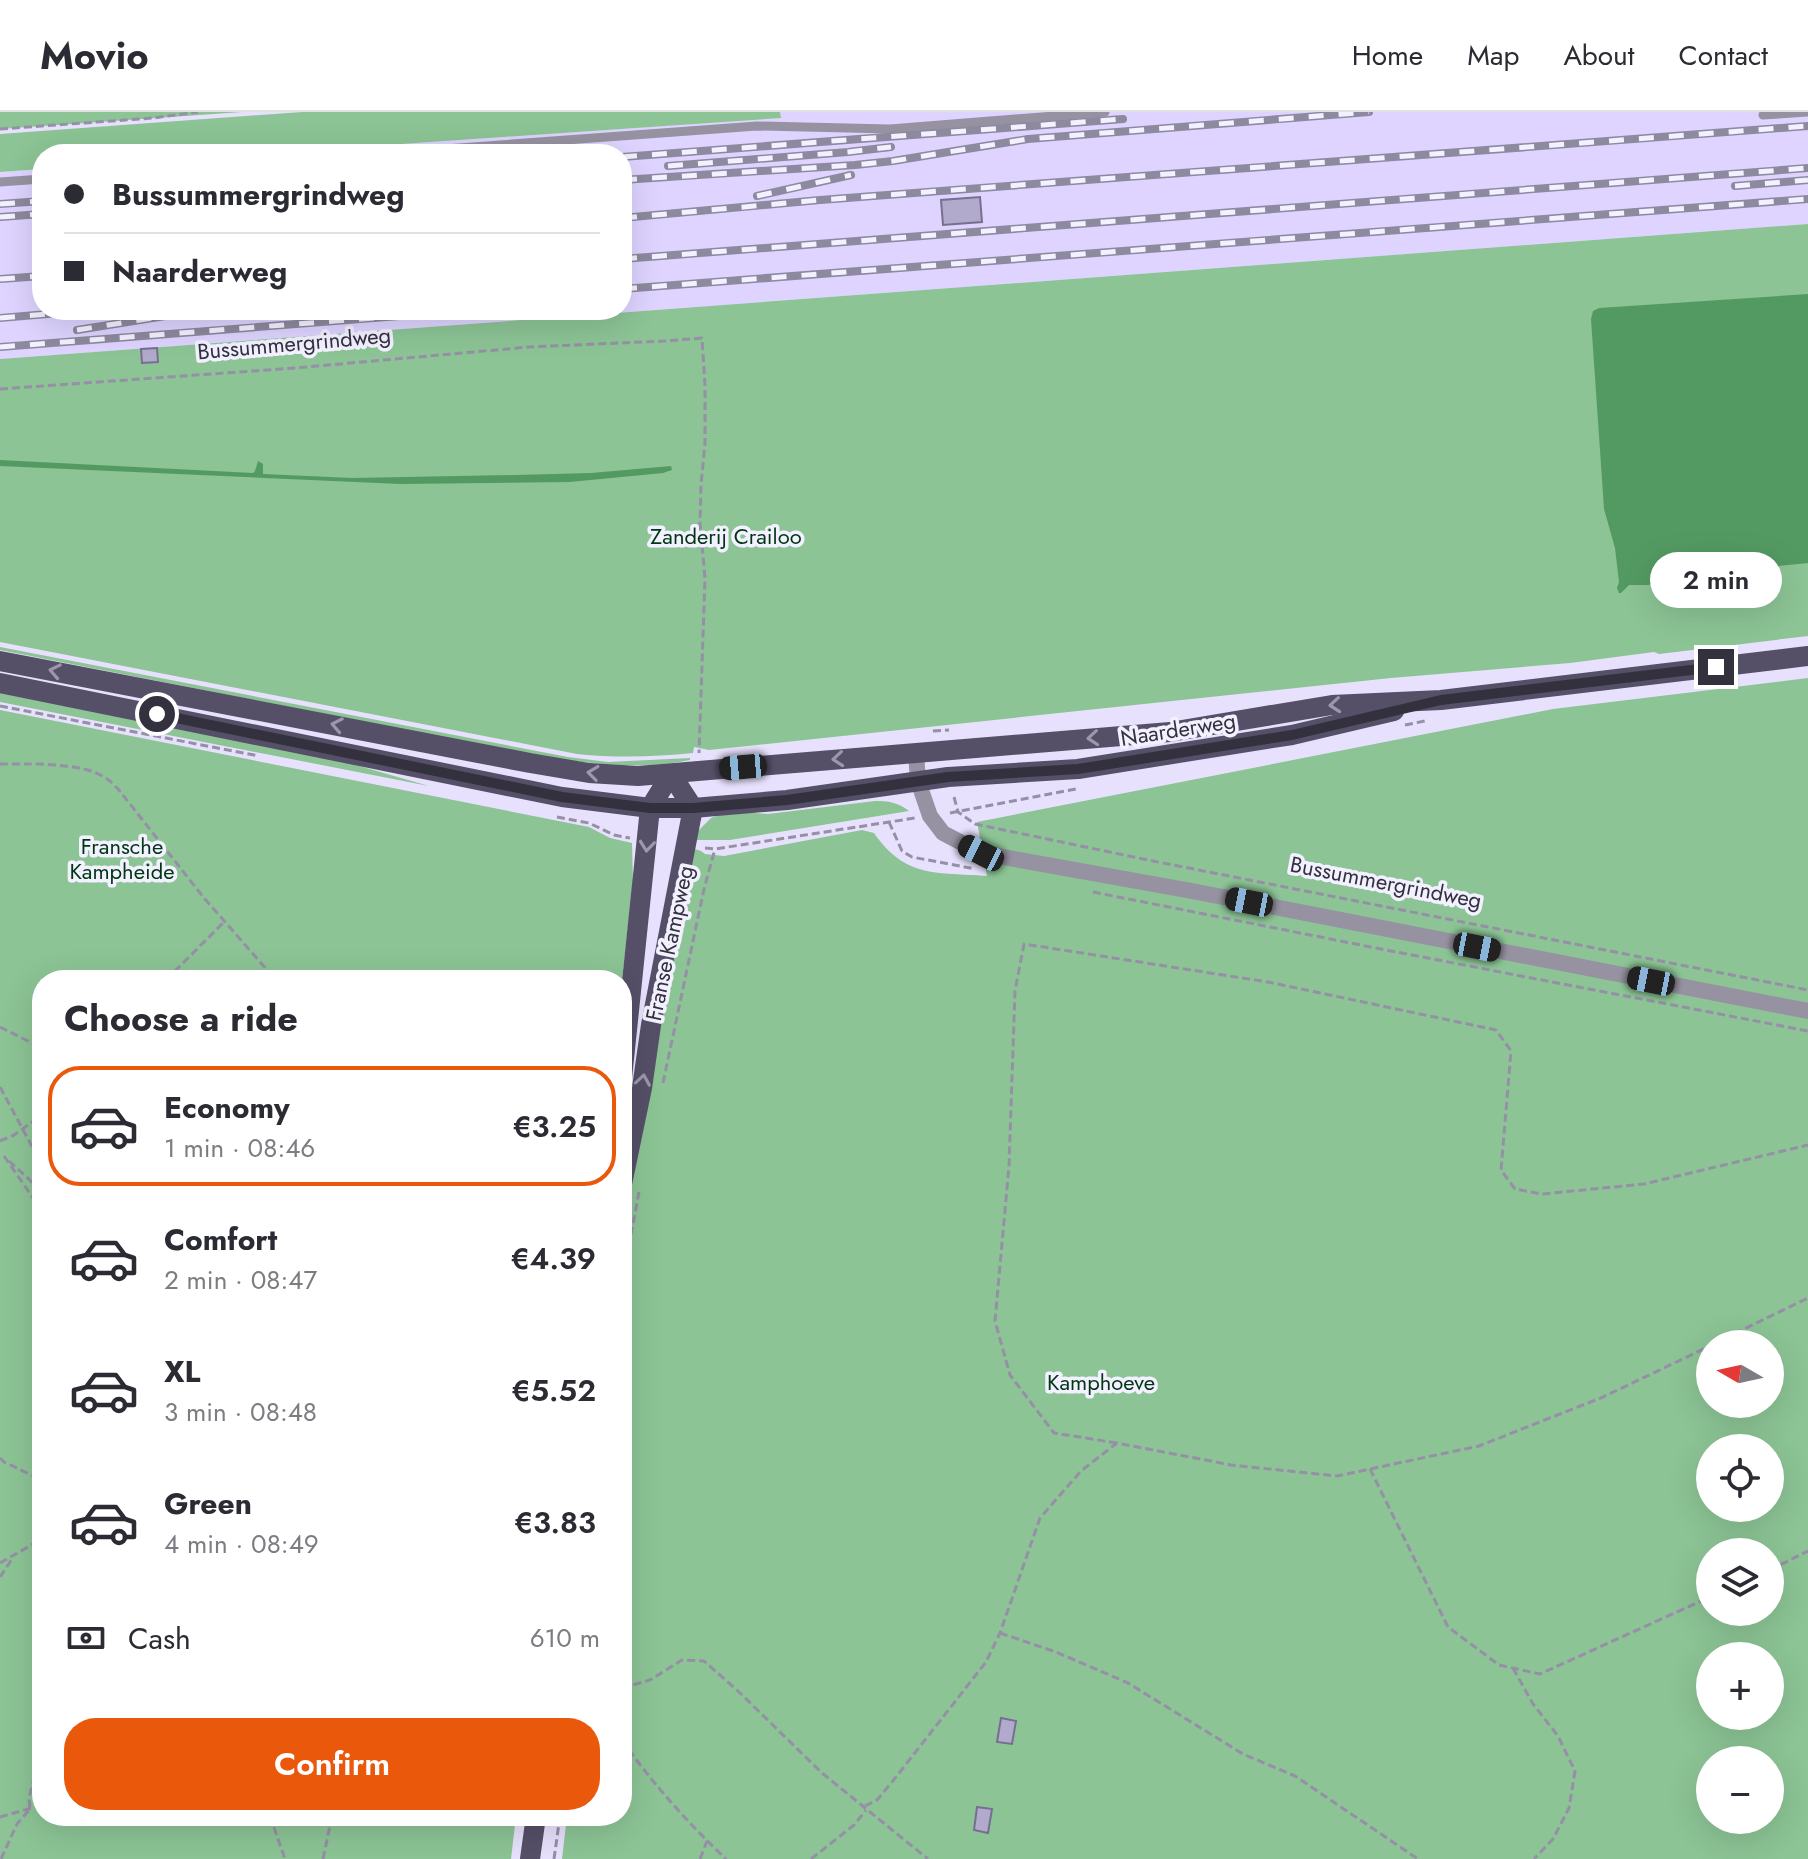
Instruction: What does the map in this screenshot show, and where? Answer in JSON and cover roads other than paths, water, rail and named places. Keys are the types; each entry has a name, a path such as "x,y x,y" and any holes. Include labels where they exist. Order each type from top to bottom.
{"main road":[{"name":"Naarderweg","path":"916,753 1170,732 1332,705 1441,700 1808,656"},
{"path":"0,661 589,773 638,776 671,774 916,753"},
{"path":"0,683 562,797 650,808 693,808 787,800 918,781"},
{"name":"Naarderweg","path":"918,781 1078,769 1292,735 1441,700"},
{"path":"671,774 693,808"},
{"name":"Franse Kampweg","path":"632,983 650,808 671,774"},
{"name":"Franse Kampweg","path":"632,1177 651,1025 693,808"},
{"path":"530,1859 535,1826"}],"street":[{"name":"Bussummergrindweg","path":"916,753 918,781 930,816 943,833 981,853 1808,1011"}],"lane":[{"path":"513,144 757,126 890,129 1105,112"},
{"path":"1763,115 1808,112"},
{"path":"0,182 32,180"}],"railway":[{"path":"632,179 855,165 1028,139 1369,112"},
{"path":"632,156 1123,119"},
{"path":"632,217 820,200 1808,126"},
{"path":"668,166 891,147"},
{"path":"632,258 1808,168"},
{"path":"757,196 851,175"},
{"path":"1735,186 1808,180"},
{"path":"632,288 1808,199"},
{"path":"0,204 32,202"},
{"path":"0,217 32,215"},
{"path":"0,279 32,277"},
{"path":"0,318 32,315"},
{"path":"77,330 140,320"},
{"path":"0,347 348,320"}],"park label":[{"name":"Zanderij Crailoo","path":"726,536"},
{"name":"Fransche Kampheide","path":"122,858"},
{"name":"Kamphoeve","path":"1101,1382"}]}
